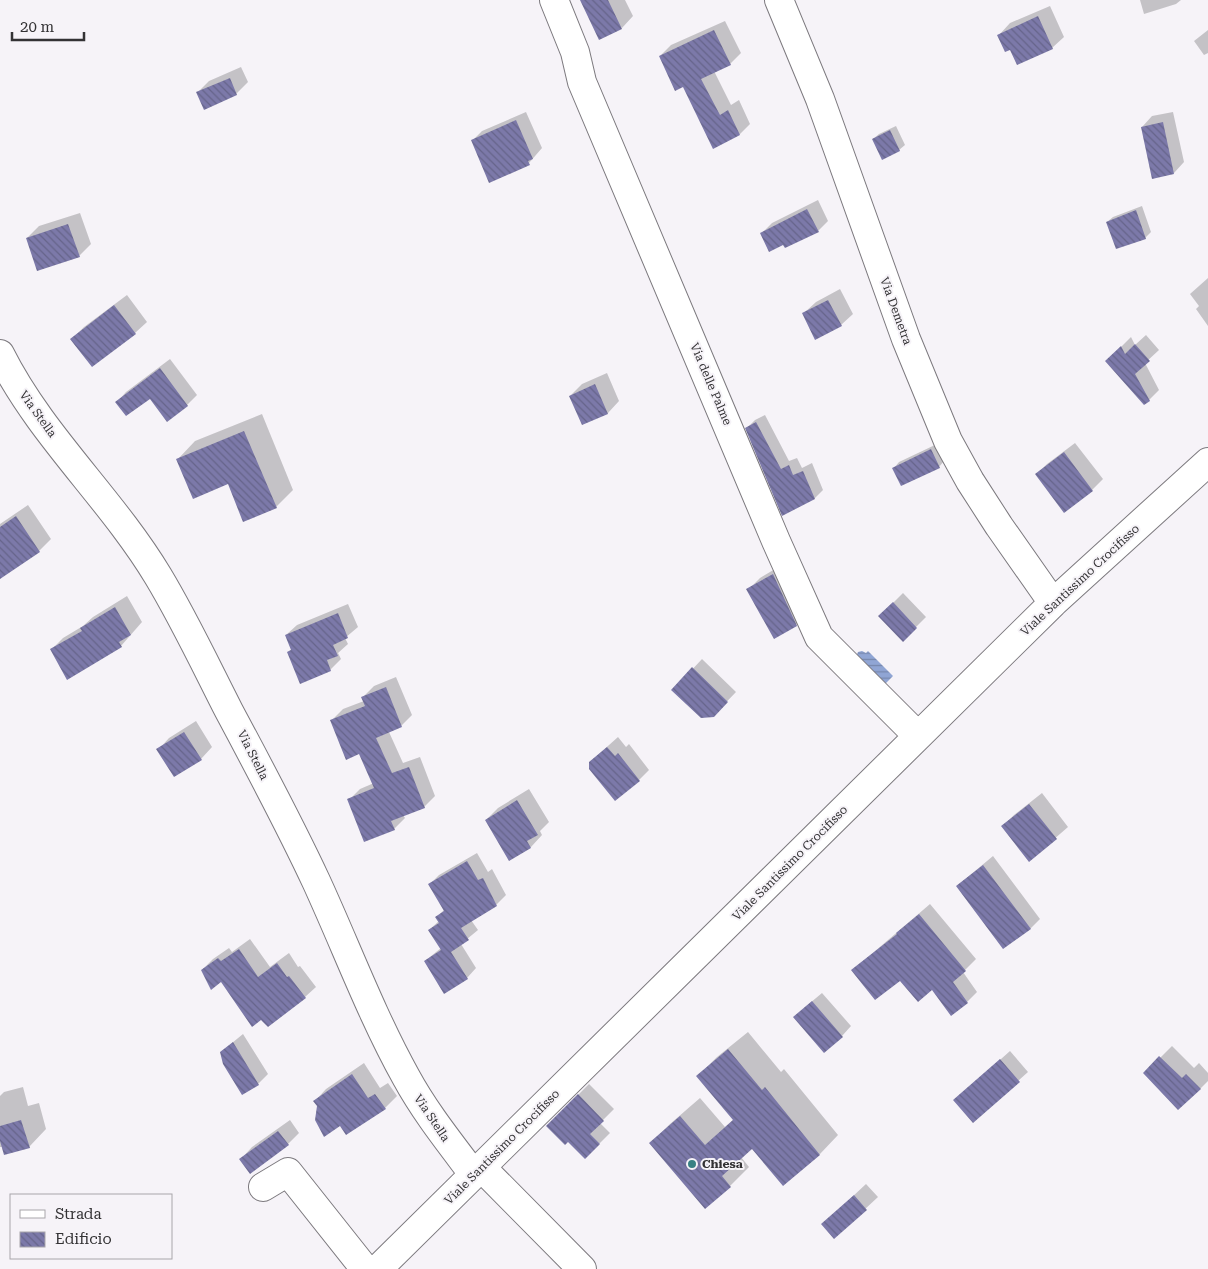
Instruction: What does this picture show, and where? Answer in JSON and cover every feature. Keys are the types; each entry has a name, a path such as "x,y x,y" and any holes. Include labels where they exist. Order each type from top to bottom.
{"street":[{"name":"Via delle Palme","path":"554,0 575,52 582,82 776,541 819,637 918,736"},
{"name":"Via Demetra","path":"778,0 820,99 906,339 948,441 970,481 999,526 1053,603"},
{"name":"Via Stella","path":"0,354 11,376 38,416 128,532 157,575 316,880 381,1028 406,1078 437,1127 478,1171 582,1269"},
{"name":"Viale Santissimo Crocifisso","path":"384,1266 1053,603 1208,462"},
{"path":"263,1187 288,1172 384,1266"}],"water":[{"path":"868,651 893,676 880,689 856,657 858,652 866,653"}],"building":[{"path":"580,0 608,0 622,29 599,40"},
{"path":"1038,16 1053,49 1017,65 1010,50 1005,52 997,35"},
{"path":"714,30 731,65 701,79 720,115 728,110 740,135 713,149 683,87 675,91 659,56"},
{"path":"230,78 237,95 204,110 196,92"},
{"path":"516,120 533,159 528,161 530,165 489,183 471,140"},
{"path":"1163,122 1174,174 1152,179 1141,127"},
{"path":"890,130 900,151 882,160 872,139"},
{"path":"807,209 819,232 785,248 783,245 769,252 760,233"},
{"path":"1136,210 1146,239 1116,249 1106,222"},
{"path":"68,224 80,257 37,271 26,238"},
{"path":"828,300 842,326 815,340 802,313"},
{"path":"114,305 136,334 92,367 70,339"},
{"path":"1135,344 1150,361 1135,374 1150,401 1144,405 1105,361 1121,346 1125,354"},
{"path":"160,368 188,406 167,422 150,399 126,416 115,402"},
{"path":"595,384 608,414 582,425 569,396"},
{"path":"756,422 781,469 789,465 793,475 803,471 815,499 782,516 745,428"},
{"path":"244,431 277,508 243,522 228,484 193,499 176,459"},
{"path":"931,449 940,468 901,486 892,468"},
{"path":"1064,452 1093,491 1064,513 1035,474"},
{"path":"16,516 40,552 0,579 0,527"},
{"path":"773,574 797,626 774,639 746,589"},
{"path":"893,602 917,628 903,642 878,616"},
{"path":"115,607 131,635 119,642 122,647 67,680 50,649 82,631 80,628"},
{"path":"338,613 348,638 333,645 338,656 327,660 331,671 300,684 287,652 291,650 285,635"},
{"path":"692,667 728,702 714,717 701,718 671,690"},
{"path":"386,687 402,727 376,738 392,773 409,767 425,808 391,821 395,830 364,842 347,799 374,788 359,754 346,760 330,720 365,706 361,697"},
{"path":"184,732 202,760 174,777 156,749"},
{"path":"607,747 615,756 618,753 640,781 615,801 589,769 589,762"},
{"path":"517,800 538,835 527,841 531,848 509,861 485,820"},
{"path":"1029,804 1057,839 1029,862 1001,826"},
{"path":"467,861 478,880 483,878 497,906 461,928 469,940 451,952 468,979 444,994 424,961 441,950 428,930 439,923 435,917 444,911 428,884"},
{"path":"983,865 1031,929 1003,949 956,886"},
{"path":"919,914 966,971 953,982 968,1003 951,1016 932,990 918,1002 900,981 875,1000 851,970"},
{"path":"239,949 258,977 277,963 306,998 268,1027 261,1020 252,1027 221,982 211,990 201,970 218,958 221,961"},
{"path":"812,1001 843,1037 824,1053 793,1017"},
{"path":"233,1042 259,1085 242,1095 223,1064 220,1052"},
{"path":"728,1049 762,1090 765,1087 820,1155 783,1186 752,1149 722,1176 731,1187 705,1209 649,1143 680,1116 705,1145 733,1120 696,1076"},
{"path":"1159,1056 1182,1078 1186,1074 1201,1089 1178,1110 1143,1073"},
{"path":"1000,1059 1020,1082 973,1123 953,1100"},
{"path":"352,1074 368,1098 375,1094 386,1109 346,1135 340,1126 324,1137 315,1120 317,1106 313,1101"},
{"path":"578,1094 604,1121 590,1134 600,1144 585,1159 568,1142 565,1145 546,1126"},
{"path":"21,1120 30,1148 4,1155 0,1141 0,1126"},
{"path":"278,1131 289,1145 250,1174 239,1159"},
{"path":"854,1195 867,1210 834,1239 821,1224"}],"place":[{"name":"Chiesa","path":"692,1164"}]}
